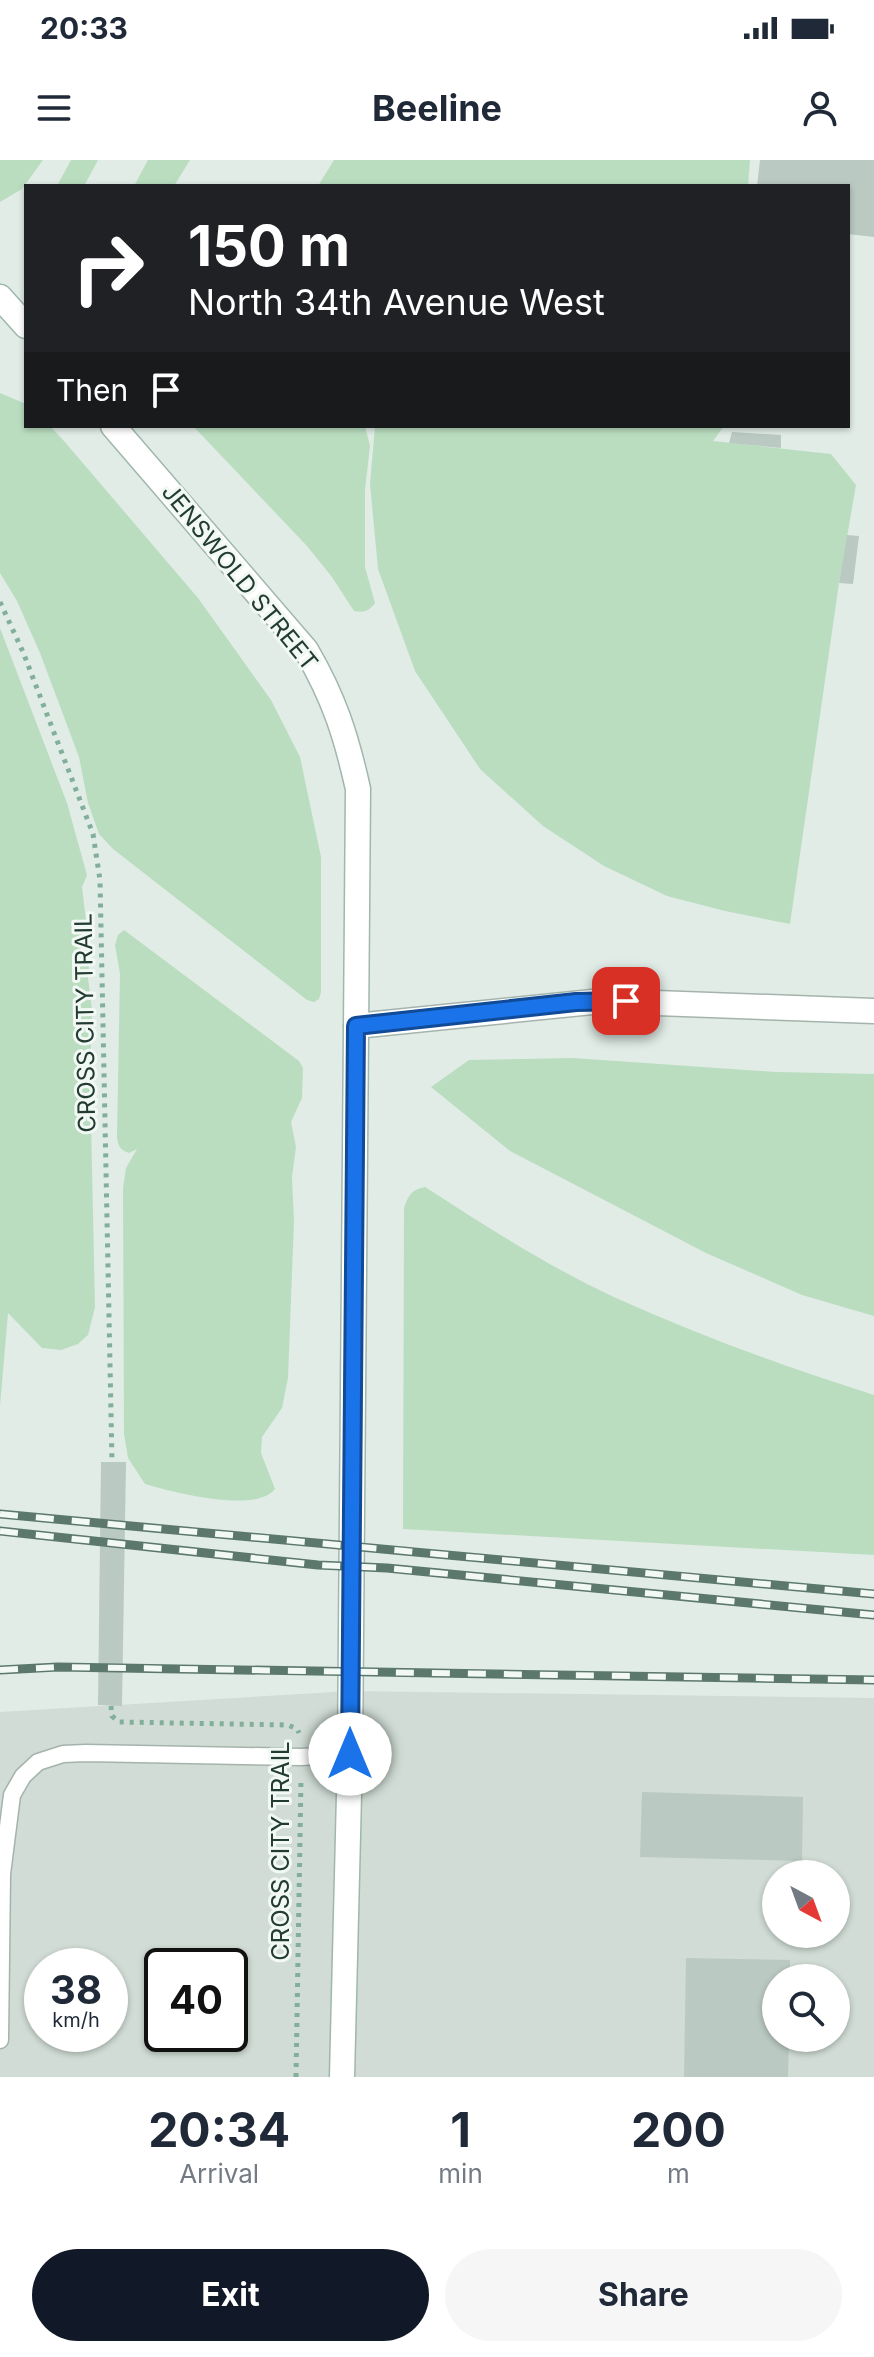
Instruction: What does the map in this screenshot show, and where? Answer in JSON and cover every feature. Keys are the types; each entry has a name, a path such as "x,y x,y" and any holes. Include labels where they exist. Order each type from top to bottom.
{"street":[{"path":"0,297 24,324"},
{"name":"JENSWOLD STREET","path":"115,428 306,650 329,689 347,740 358,789 350,1754 342,2077"},
{"path":"356,1026 602,1001 874,1011"}],"lane":[{"path":"0,2040 2,1874 12,1795 23,1776 38,1762 63,1754 301,1757 350,1754"}],"path":[{"name":"CROSS CITY TRAIL","path":"0,602 23,652 93,834 100,880 112,1462"},
{"name":"CROSS CITY TRAIL","path":"111,1706 112,1716 119,1722 288,1725 297,1729 302,1738 296,2077"}],"shaded area":[{"path":"351,1691 874,1698 874,2077 0,2077 0,1712"}],"green space":[{"path":"0,160 43,160 22,189 0,202"},
{"path":"71,160 98,160 85,184 58,184"},
{"path":"148,160 190,160 175,184 135,184"},
{"path":"334,160 750,160 748,184 319,184"},
{"path":"0,393 24,403 24,428 52,428 64,441 198,598 271,700 300,757 321,857 319,999 314,1002 307,1000 113,849 99,834 88,803 79,757 40,653 17,601 0,573"},
{"path":"195,428 366,428 370,446 365,490 365,567 375,603 371,608 354,611 307,546"},
{"path":"375,428 723,428 713,441 831,454 856,485 790,924 667,896 604,866 543,826 480,769 415,671 378,569 370,484"},
{"path":"0,628 67,803 87,875 82,887 90,954 88,978 92,1010 90,1075 95,1307 88,1335 78,1344 61,1350 42,1348 8,1313 0,1406"},
{"path":"124,930 299,1061 303,1068 302,1098 291,1122 296,1147 292,1177 294,1221 288,1378 282,1408 262,1437 261,1453 275,1489 250,1500 213,1499 145,1484 128,1458 124,1434 123,1188 126,1168 137,1149 129,1153 123,1150 117,1137 120,974 115,945 118,935"},
{"path":"573,1058 776,1072 874,1074 874,1316 802,1295 706,1253 510,1151 431,1087 469,1060"},
{"path":"425,1187 542,1260 616,1298 744,1350 874,1395 874,1555 403,1529 404,1208 411,1194"}],"building":[{"path":"760,160 874,160 874,237 850,234 850,184 757,184"},
{"path":"732,432 781,435 781,448 729,443"},
{"path":"847,535 859,536 853,584 839,583"},
{"path":"101,1462 126,1462 122,1706 98,1705"},
{"path":"642,1792 803,1797 802,1860 640,1857"},
{"path":"686,1958 790,1960 790,1964 762,1964 762,2052 789,2052 788,2077 684,2077"}],"railway":[{"path":"0,1514 874,1594"},
{"path":"0,1531 318,1565 387,1568 874,1615"},
{"path":"0,1670 58,1667 874,1680"}],"route":[{"path":"350,1754 356,1026 576,1002 626,1001"}]}
